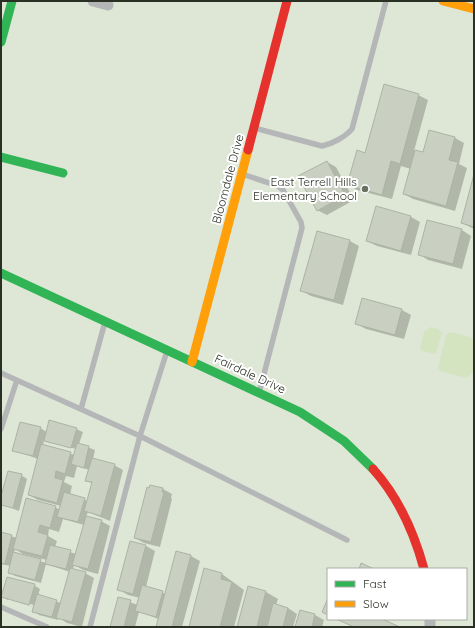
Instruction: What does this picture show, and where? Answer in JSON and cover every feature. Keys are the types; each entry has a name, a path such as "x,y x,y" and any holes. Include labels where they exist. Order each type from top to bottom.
{"street":[{"path":"1,42 12,1"},
{"path":"93,1 108,5"},
{"name":"Bloomdale Drive","path":"192,362 287,1"},
{"path":"443,1 457,3 474,9"},
{"path":"1,157 63,173"},
{"name":"Fairdale Drive","path":"1,273 259,393 324,425 361,455 392,492 404,512 414,534 424,568"}],"lane":[{"path":"254,128 322,146 329,144 348,133 352,129 386,1"},
{"path":"242,174 274,183 283,190 301,222 302,228 259,393"},
{"path":"81,409 105,321"},
{"path":"90,627 140,436 167,351"},
{"path":"1,373 140,436 346,540"},
{"path":"1,429 17,380"},
{"path":"1,607 47,627"}],"green space":[{"path":"431,327 438,329 442,333 436,353 434,354 422,351 420,348 424,332"},
{"path":"450,332 474,338 474,373 465,378 441,371 438,368 446,335"}],"building":[{"path":"384,84 419,94 400,164 391,161 382,195 347,185 357,150 365,153"},
{"path":"429,130 455,137 449,160 458,162 446,206 403,194 415,150 423,152"},
{"path":"327,161 345,195 317,211 298,176"},
{"path":"474,174 474,227 461,223"},
{"path":"376,206 411,216 401,251 366,241"},
{"path":"427,220 462,229 453,264 418,255"},
{"path":"317,231 350,240 334,300 300,291"},
{"path":"362,298 402,309 395,335 355,324"},
{"path":"49,420 77,428 71,448 44,441"},
{"path":"20,422 41,427 33,456 12,451"},
{"path":"77,443 89,446 84,468 71,464"},
{"path":"41,444 71,452 65,474 56,471 55,478 63,480 57,503 28,495"},
{"path":"92,458 115,464 101,516 84,511 92,482 85,481"},
{"path":"8,471 22,474 13,508 1,505 1,496"},
{"path":"150,485 163,488 162,492 164,492 151,542 134,538 147,487 149,488"},
{"path":"64,492 85,498 78,522 57,517"},
{"path":"26,498 56,506 50,528 40,525 38,532 48,535 42,556 13,549"},
{"path":"86,516 102,520 88,569 72,565"},
{"path":"1,532 12,535 5,564 1,563"},
{"path":"130,541 146,545 133,594 117,590"},
{"path":"50,545 71,550 66,569 45,564"},
{"path":"176,551 191,555 172,627 156,627"},
{"path":"13,552 41,559 35,580 8,573"},
{"path":"361,563 372,568 359,568"},
{"path":"70,568 86,572 72,622 56,618"},
{"path":"204,568 222,573 221,579 232,582 220,627 189,627"},
{"path":"7,577 35,584 29,605 1,597"},
{"path":"142,585 163,591 156,617 135,611"},
{"path":"248,586 266,591 257,627 237,627"},
{"path":"37,594 57,600 52,617 32,612"},
{"path":"118,597 131,600 124,627 110,627"},
{"path":"327,600 327,614 322,612"},
{"path":"273,603 288,608 283,627 267,627"},
{"path":"300,610 315,614 312,627 295,627"},
{"path":"338,620 384,620 400,627 354,627"}],"traffic: fast":[{"path":"1,42 12,1"},
{"path":"1,157 63,173"},
{"path":"1,273 300,412 344,441 373,469"}],"traffic: slow":[{"path":"443,1 474,9"},
{"path":"192,362 248,150"}],"traffic: jam":[{"path":"248,150 287,1"},
{"path":"373,469 391,492 398,504 410,529 424,568"}],"place":[{"name":"East Terrell Hills Elementary School","path":"365,189"}]}
